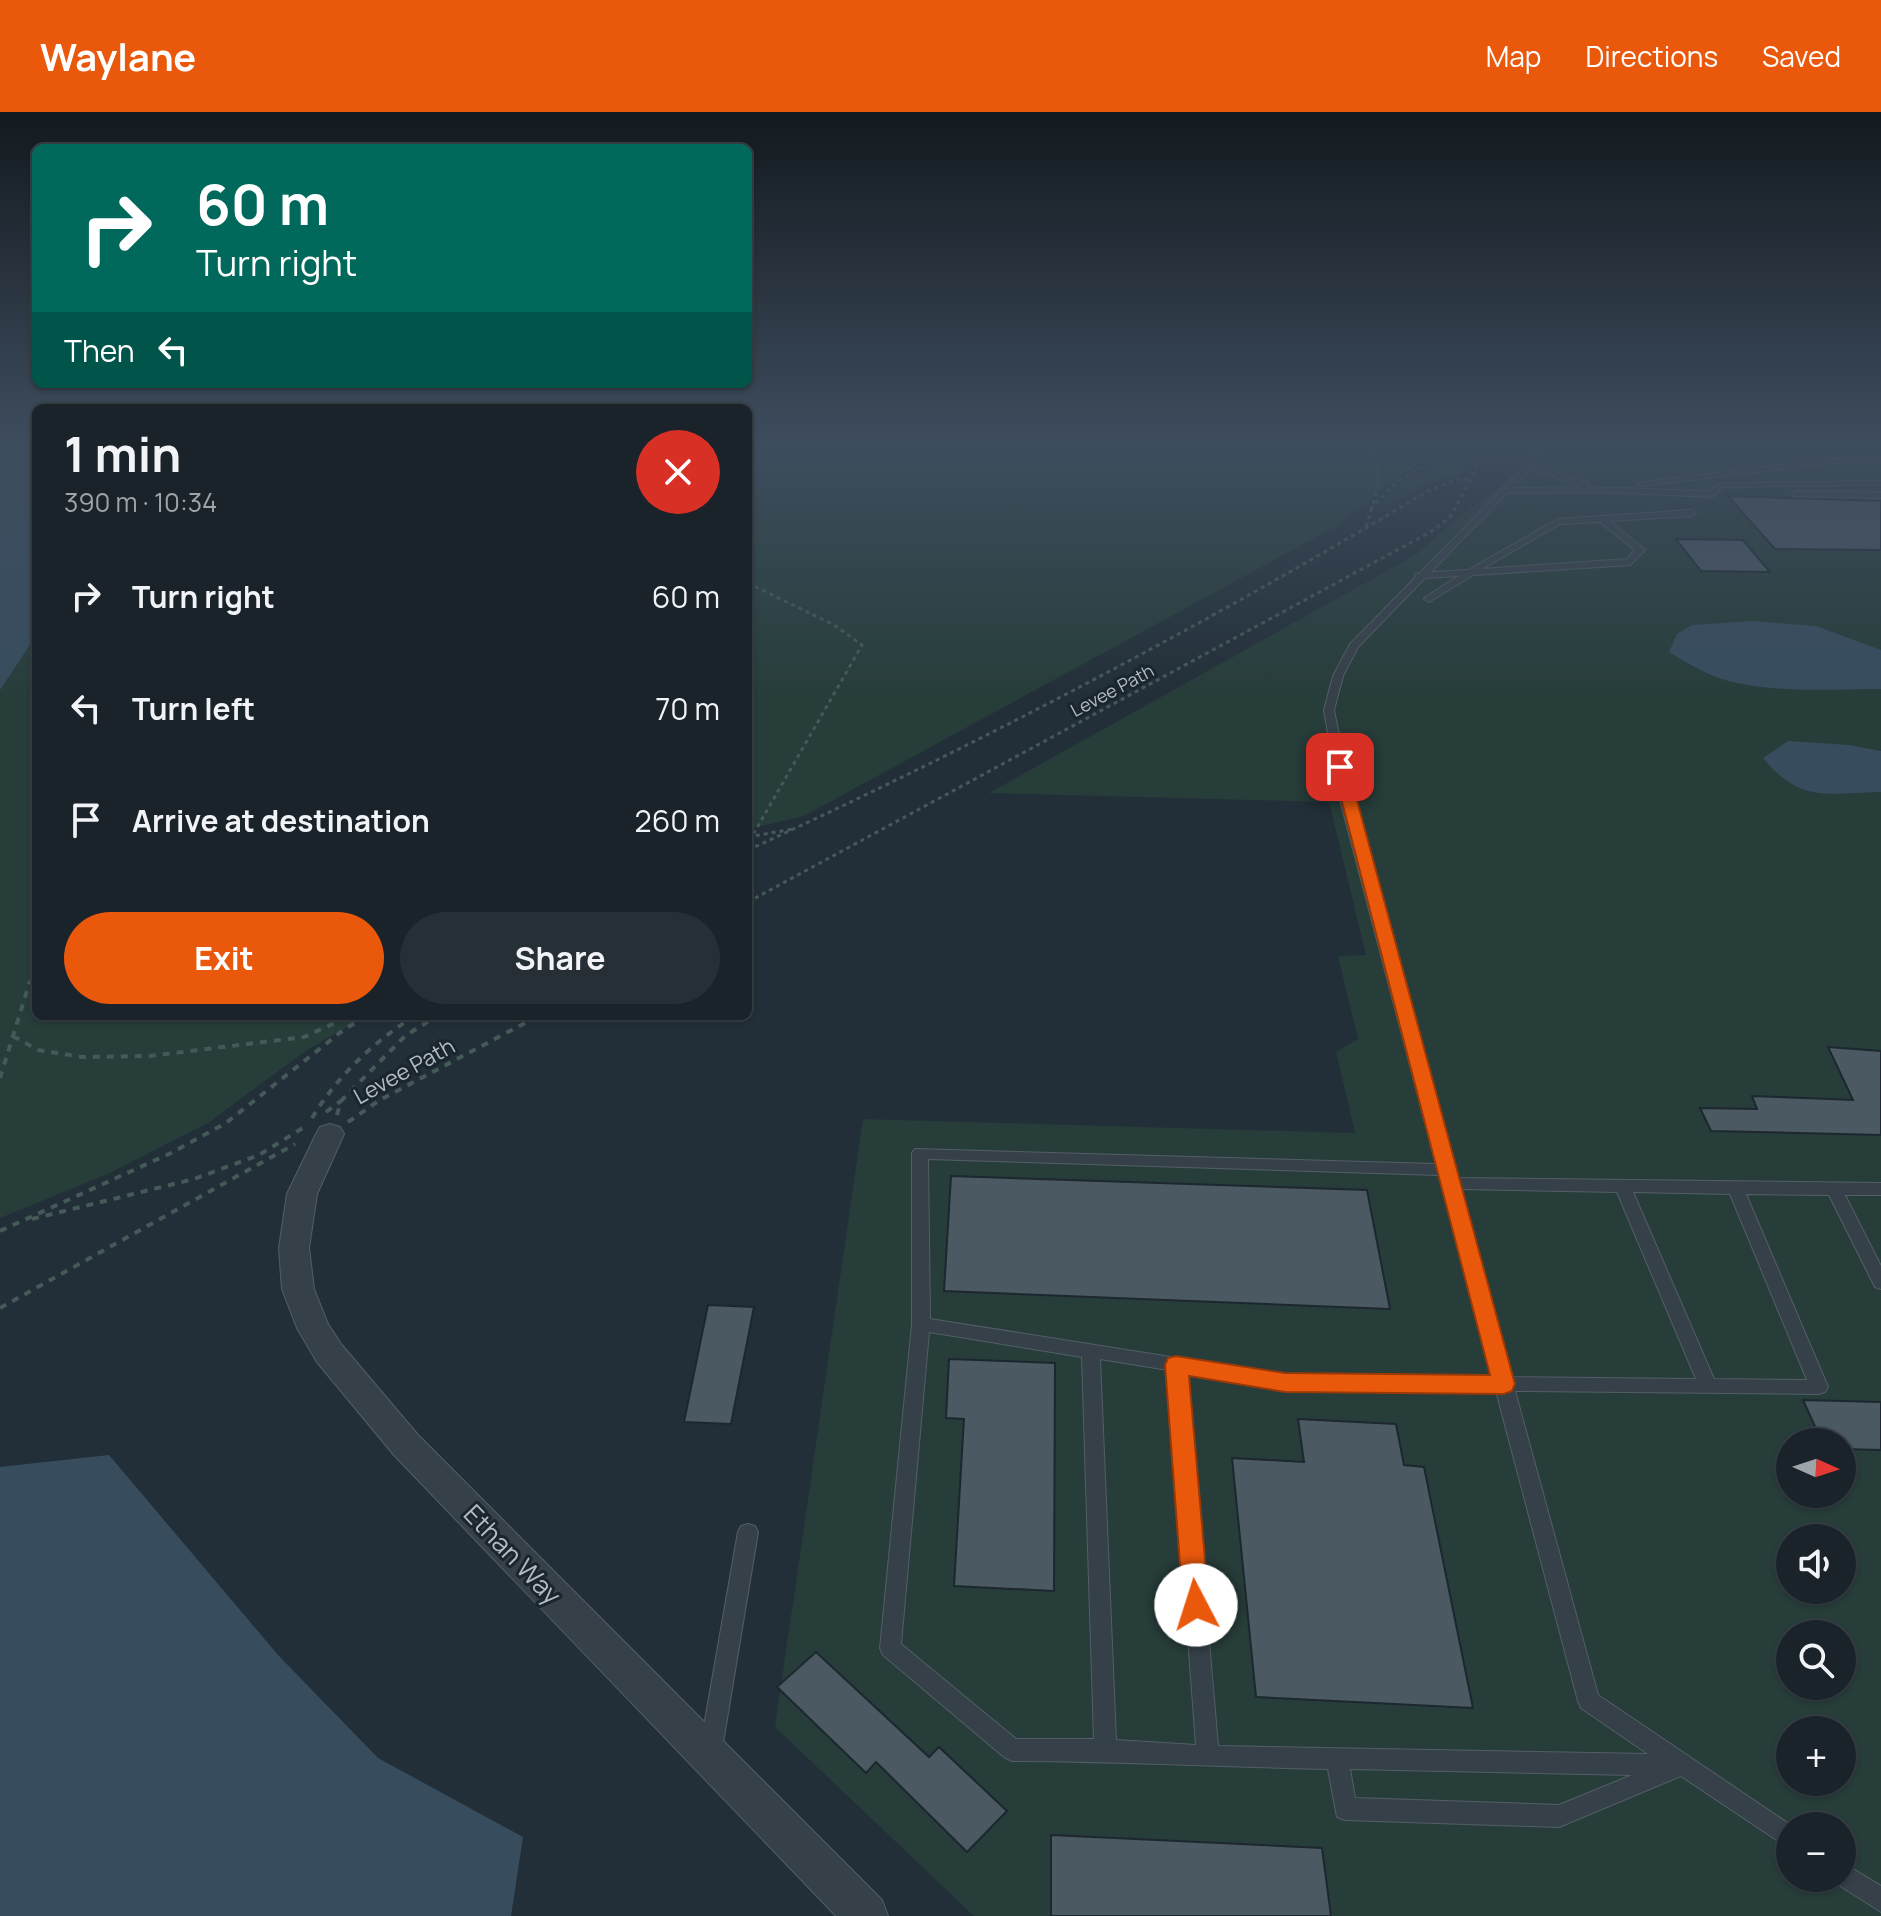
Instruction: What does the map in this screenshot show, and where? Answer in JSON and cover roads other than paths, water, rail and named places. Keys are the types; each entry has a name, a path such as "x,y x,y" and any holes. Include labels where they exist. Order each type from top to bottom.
{"street":[{"name":"Ethan Way","path":"320,1129 296,1221 294,1248 298,1289 313,1328 329,1353 406,1445 866,1916"}],"lane":[{"path":"1466,528 1354,646 1338,676 1329,710 1345,796 1589,1701 1776,1828"},
{"path":"1429,599 1547,528"},
{"path":"1418,576 1630,562 1640,550 1613,528"},
{"path":"1683,1765 1012,1750 890,1648 921,1324 920,1153 1448,1176 1623,1187 1881,1189"},
{"path":"1623,1187 1708,1386"},
{"path":"921,1324 1285,1382 1819,1387 1736,1188"},
{"path":"1834,1190 1881,1283"},
{"path":"1091,1351 1105,1750"},
{"path":"1176,1365 1208,1756"},
{"path":"710,1756 748,1532"},
{"path":"1337,1758 1345,1809 1559,1816 1683,1765"},
{"path":"1856,1883 1881,1900"}],"water":[{"path":"0,528 32,528 32,642 0,690"},
{"path":"1751,621 1816,626 1881,650 1881,689 1809,690 1754,686 1710,674 1669,652 1677,634 1692,625"},
{"path":"1788,741 1849,745 1881,751 1881,792 1816,793 1790,783 1763,758"},
{"path":"109,1455 278,1655 378,1758 523,1837 511,1916 0,1916 0,1467"}]}
